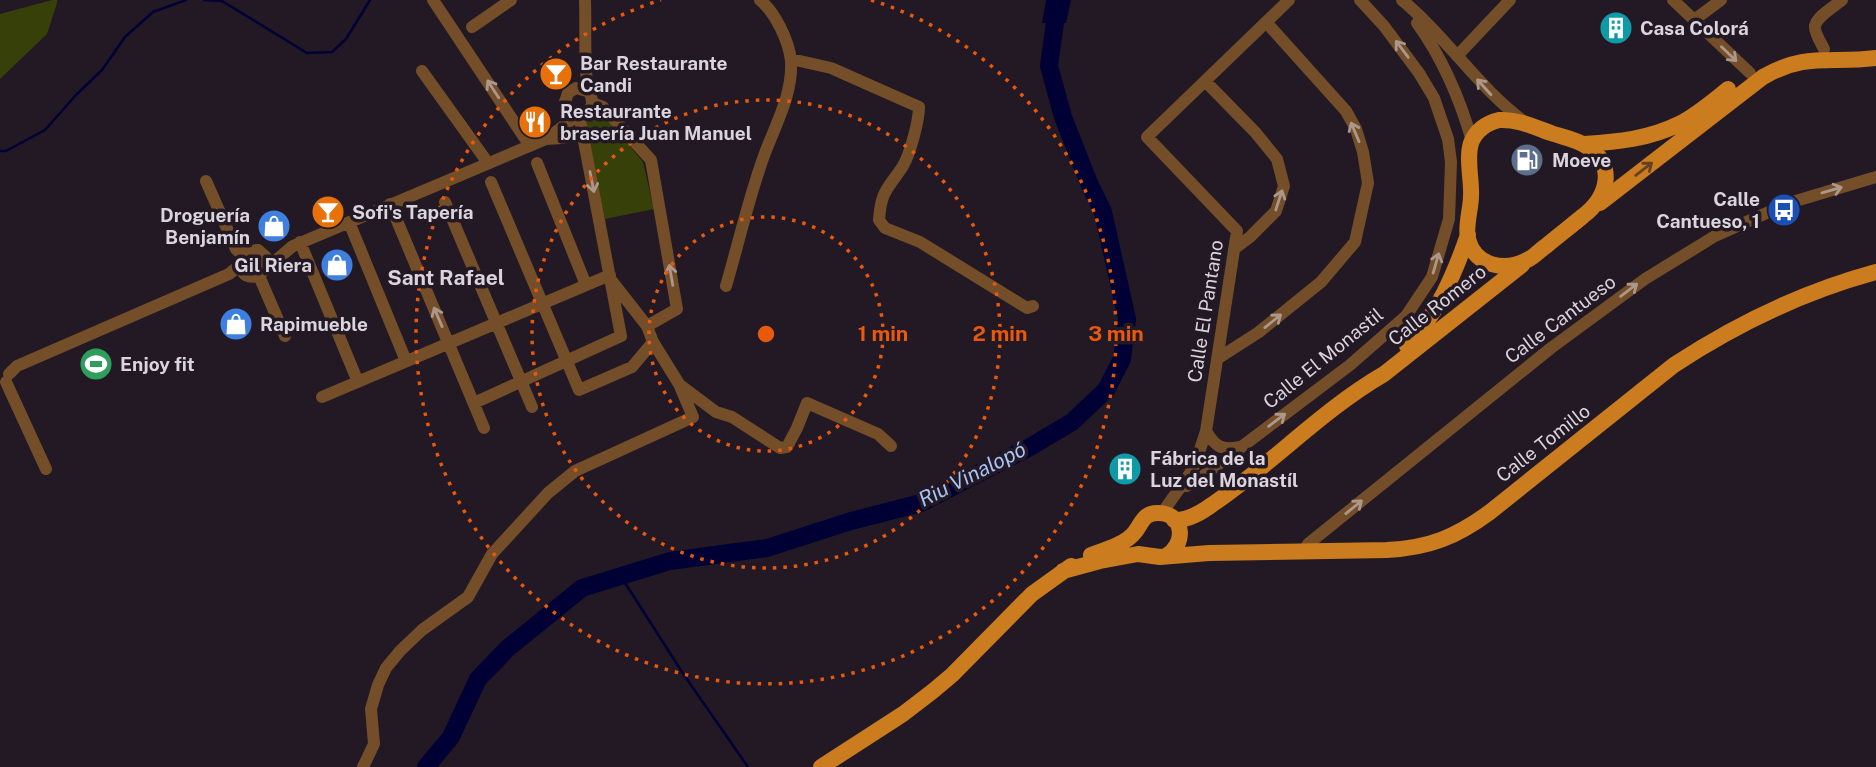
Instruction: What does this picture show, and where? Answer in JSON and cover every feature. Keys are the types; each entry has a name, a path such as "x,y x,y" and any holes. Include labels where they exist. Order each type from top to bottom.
{"main road":[{"path":"1591,211 1605,187 1606,174 1598,156 1584,144 1526,123 1508,120 1493,122 1480,130 1472,141 1472,195 1468,235 1475,254 1486,263 1513,265 1529,259 1591,211 1750,74 1774,59 1791,53 1824,49 1876,48"},
{"path":"1584,144 1624,141 1679,124 1708,112 1763,77 1794,63 1876,58"},
{"name":"Calle Romero","path":"1180,538 1213,505 1370,382 1412,341 1429,318 1452,277 1468,235"},
{"name":"Calle Romero","path":"1370,382 1384,374 1529,259"},
{"name":"Calle Tomillo","path":"1166,556 1403,549 1440,541 1457,534 1490,512 1674,365 1698,349 1789,301 1828,285 1876,272"},
{"name":"Calle Romero","path":"1168,516 1187,518 1213,505"},
{"path":"821,767 933,691 1032,594 1063,571 1129,537 1143,519 1155,513 1168,516 1179,527 1180,538 1173,551 1166,556 1129,555 1063,571"},
{"path":"1137,530 1137,542 1149,555"},
{"name":"Calle Tomillo","path":"1180,538 1195,549 1209,553"}],"street":[{"path":"433,0 530,146"},
{"path":"472,27 511,0"},
{"path":"46,469 6,377 229,274 242,265 247,250 296,244 530,146 550,135 574,112 587,111 585,0"},
{"path":"726,286 753,189 782,113 790,76 791,59 782,30 768,6 760,0"},
{"path":"1234,249 1276,211 1284,186 1277,159 1255,131 1205,81 1289,0"},
{"name":"Calle El Monastil","path":"1181,486 1195,482 1350,365 1405,316 1432,277 1449,219 1451,162 1448,139 1434,98 1403,50 1360,0"},
{"path":"1457,56 1510,0"},
{"path":"1673,0 1750,74"},
{"path":"1694,20 1721,0"},
{"path":"1824,49 1815,25 1842,0"},
{"path":"1405,1 1491,94 1526,123"},
{"path":"1405,1 1443,65 1457,95 1472,141"},
{"path":"1217,359 1259,332 1321,282 1354,242 1368,183 1356,129 1346,111 1266,22"},
{"path":"791,59 831,68 919,107 919,117 905,163 886,189 880,203 879,220 885,228 920,242 1027,308 1033,306"},
{"path":"422,71 488,163"},
{"name":"Calle El Pantano","path":"1168,516 1181,486 1196,462 1206,431 1237,232 1147,137 1205,81"},
{"path":"474,403 621,336 583,131 574,112 565,102 570,91 585,94 603,107 651,160 677,309 648,326"},
{"path":"550,135 562,138 583,131"},
{"path":"537,163 586,285"},
{"name":"Calle Cantueso","path":"1304,552 1308,544 1551,348 1645,279 1715,236 1789,203 1876,177"},
{"path":"206,181 242,265 251,277 263,272 296,244"},
{"path":"491,182 579,390 632,367 653,342"},
{"path":"445,202 531,407"},
{"path":"390,204 484,428"},
{"path":"349,222 406,361"},
{"path":"296,244 358,382"},
{"path":"258,250 266,257 263,272 285,336"},
{"path":"363,767 374,744 371,709 377,685 386,668 422,630 468,597 492,554 548,493 575,471 693,417 679,384 653,342 648,326 610,277"},
{"path":"322,397 542,303 610,277"},
{"path":"679,384 716,412 732,417 780,448 787,447 807,403 877,434 891,446"},
{"path":"1206,431 1214,443 1228,450 1241,447"}],"green space":[{"path":"57,0 57,3 47,34 0,79 0,14"},
{"path":"596,109 602,112 643,162 654,209 605,219 585,119"}],"shaded area":[{"path":"1046,0 1071,0 1066,23 1042,23"}],"waterway":[{"path":"0,151 6,151 45,130 102,70 125,37 153,12 186,0"},
{"path":"204,0 222,1 307,53 332,52 346,39 370,0"},
{"name":"Riu Vinalopó","path":"426,767 451,737 478,679 508,648 582,588 670,561 767,548 851,521 921,503 1030,447 1072,422 1106,390 1122,359 1127,319 1103,212 1063,117 1049,66 1058,0"},
{"path":"620,575 684,675 748,767"}],"place":[{"name":"Casa Colorá","path":"1616,28"},
{"name":"Bar Restaurante Candi","path":"556,74"},
{"name":"Restaurante brasería Juan Manuel","path":"535,122"},
{"name":"Moeve","path":"1527,160"},
{"name":"Calle Cantueso, 1","path":"1784,210"},
{"name":"Sofi's Tapería","path":"328,212"},
{"name":"Droguería Benjamín","path":"274,226"},
{"name":"Gil Riera","path":"337,265"},
{"name":"Rapimueble","path":"236,324"},
{"name":"Enjoy fit","path":"96,364"},
{"name":"Fábrica de la Luz del Monastíl","path":"1125,469"}],"district":[{"name":"Sant Rafael","path":"446,277"}]}
